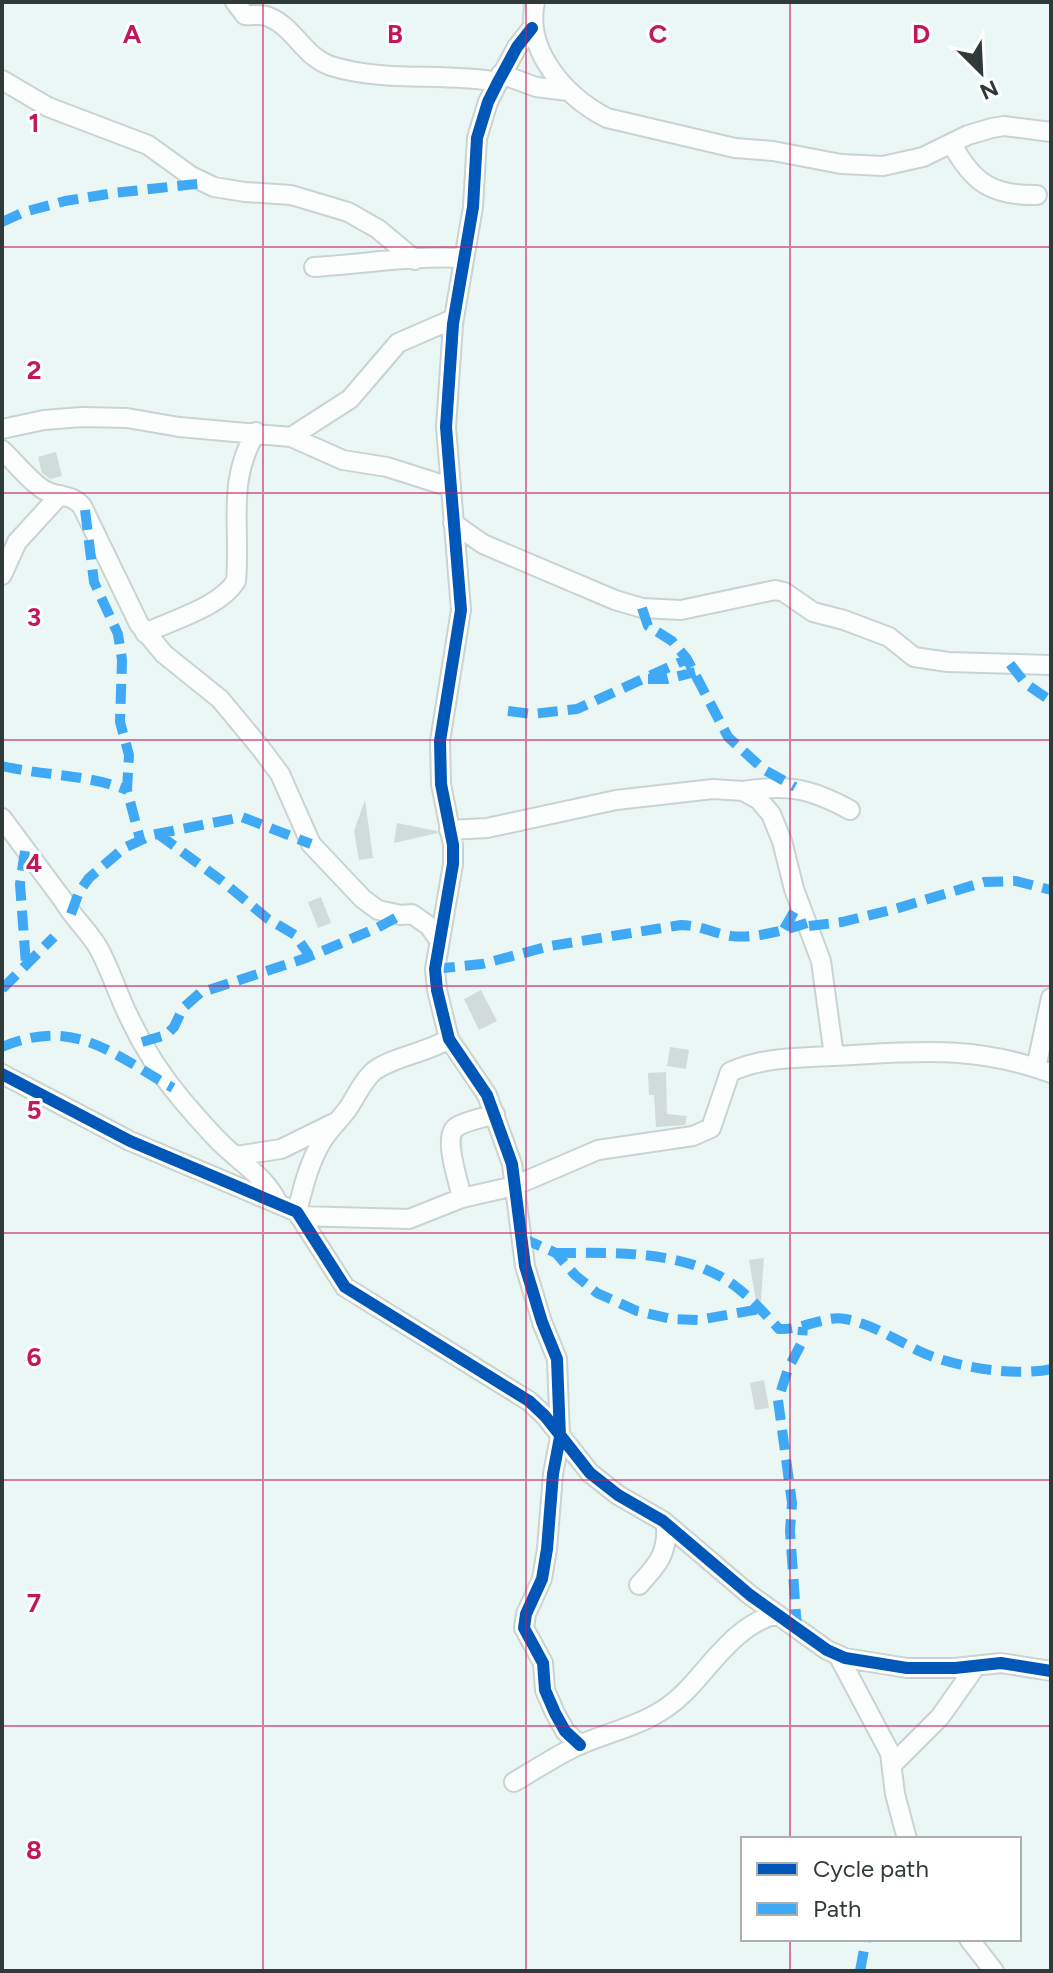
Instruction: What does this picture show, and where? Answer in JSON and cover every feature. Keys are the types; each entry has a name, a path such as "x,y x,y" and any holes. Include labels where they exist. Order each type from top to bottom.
{"street":[{"path":"235,2 245,15 272,17 310,56 330,66 404,78 500,78 568,91"},
{"path":"535,2 532,28 500,78 488,102 477,138 473,207 453,319 446,427 461,610 440,741 441,784 453,845 453,864 435,969 449,1039 487,1095 512,1164 525,1266 557,1359 560,1437 542,1579 526,1614 524,1628 543,1663 545,1690 555,1713 565,1731 580,1745"},
{"path":"532,28 560,85 607,118 735,148 883,166 923,157 968,135 1004,126 1051,132"},
{"path":"2,80 48,107 148,145 191,176 214,187 291,195 348,212 378,229 415,260"},
{"path":"952,144 961,161 985,185 1018,195 1037,195"},
{"path":"314,267 415,260 427,256 464,258"},
{"path":"291,437 350,399 398,343 453,319"},
{"path":"2,429 44,420 82,417 127,418 179,427 256,432 291,437 343,460 387,467 450,487"},
{"path":"145,633 213,603 229,593 236,581 237,479 244,452 256,432"},
{"path":"2,450 40,487 69,495 82,506 145,633 164,654 220,699 259,746 280,774 311,844 326,862 378,910 412,914 429,926 439,940"},
{"path":"2,575 17,542 60,495"},
{"path":"453,523 483,544 615,600 642,608 681,610 775,590 784,592 813,612 889,637 914,657 948,662 1051,665"},
{"path":"449,830 487,828 616,800 772,786 795,787 821,795 850,810"},
{"path":"743,791 759,800 771,814 782,841 794,889 821,961 834,1056"},
{"path":"2,818 98,946 134,1028 162,1073 183,1101 263,1179 278,1203"},
{"path":"2,1074 130,1141 298,1214 409,1219 462,1198 514,1186 598,1150 693,1136 711,1128 730,1072 758,1061 930,1050 974,1053 1044,1070 1051,998"},
{"path":"449,1039 432,1049 374,1071 324,1138 309,1166 298,1214 345,1287 529,1401 545,1416 590,1473 618,1495 666,1524 777,1614 838,1655 907,1668 1001,1663 1051,1671"},
{"path":"462,1198 451,1150 451,1131 495,1114"},
{"path":"236,1156 281,1149 340,1120"},
{"path":"639,1585 663,1554 666,1524"},
{"path":"514,1782 580,1745 641,1724 682,1695 721,1651 746,1630 763,1618 777,1614"},
{"path":"838,1655 890,1753 895,1794 906,1837"},
{"path":"892,1765 940,1717 976,1666"},
{"path":"971,1941 994,1971"}],"building":[{"path":"56,452 62,476 50,479 42,473 38,457"},
{"path":"365,800 373,858 359,860 354,831"},
{"path":"397,823 437,831 438,833 394,843"},
{"path":"321,897 331,923 318,928 308,902"},
{"path":"481,990 497,1021 479,1030 464,999"},
{"path":"670,1047 689,1050 686,1069 667,1066"},
{"path":"666,1072 667,1114 687,1116 685,1125 656,1127 654,1095 649,1095 648,1073"},
{"path":"764,1258 761,1301 756,1301 749,1260"},
{"path":"764,1380 769,1408 755,1410 750,1383"}],"marked path":[{"path":"2,222 24,212 65,201 205,183"},
{"path":"85,510 94,582 118,634 122,660 120,722 129,755 127,790 140,839"},
{"path":"642,608 648,626 672,641 687,659 728,737 763,769 795,787"},
{"path":"508,711 532,714 577,709 687,659"},
{"path":"1010,664 1026,684 1051,701"},
{"path":"648,679 667,679 695,672"},
{"path":"2,766 96,781 127,790"},
{"path":"71,914 79,892 89,878 124,848 152,835 242,817 311,844"},
{"path":"158,834 268,919 295,935 309,955"},
{"path":"25,851 20,884 26,965"},
{"path":"809,926 842,922 895,909 984,882 1016,881 1051,890"},
{"path":"784,929 799,903"},
{"path":"142,1042 166,1035 174,1027 183,1008 200,993 306,958 401,915"},
{"path":"435,969 482,964 550,946 681,925 740,937 807,923"},
{"path":"2,989 54,937"},
{"path":"2,1047 51,1036 73,1038 112,1052 173,1088"},
{"path":"522,1238 556,1253 575,1275 597,1293 637,1311 672,1319 698,1320 760,1309"},
{"path":"556,1253 649,1256 695,1265 735,1286 779,1329 845,1319 874,1328 948,1362 1002,1371 1051,1369"},
{"path":"797,1629 790,1531 792,1503 778,1400 788,1369 802,1342 803,1327"},
{"path":"860,1971 866,1941"}],"cycle path":[{"path":"532,28 517,47 498,82 477,138 473,207 453,324 446,427 461,610 440,741 441,784 453,845 453,864 435,969 449,1039 487,1095 512,1164 525,1266 557,1359 560,1437 553,1474 547,1549 542,1579 526,1614 524,1628 543,1663 545,1690 555,1713 565,1731 580,1745"},
{"path":"2,1074 130,1141 297,1212 345,1287 529,1401 545,1416 590,1473 618,1495 663,1521 750,1595 827,1650 845,1658 907,1668 955,1668 1001,1663 1051,1671"}]}
